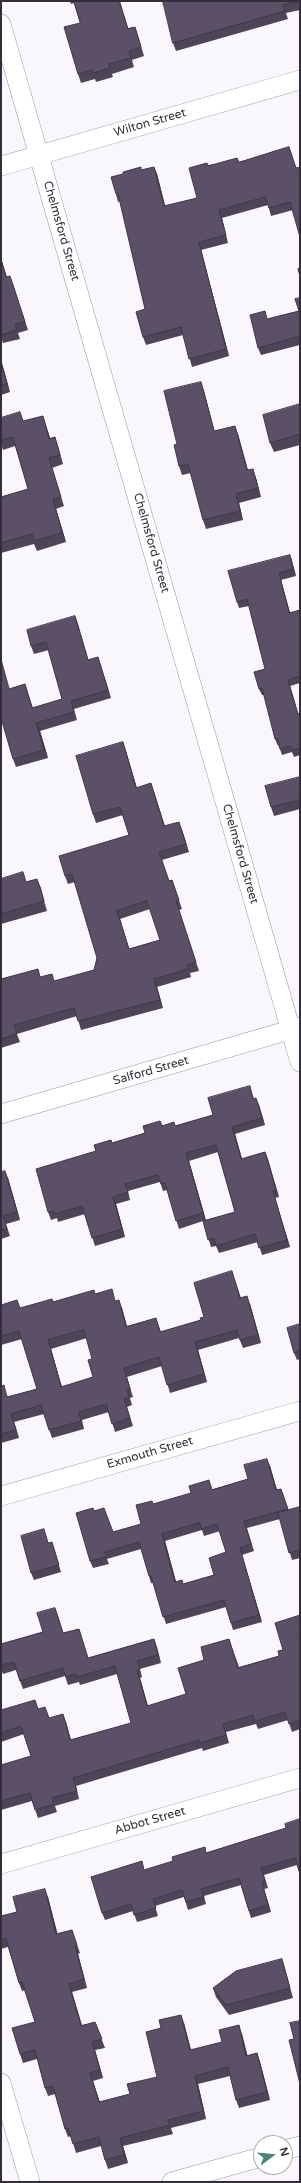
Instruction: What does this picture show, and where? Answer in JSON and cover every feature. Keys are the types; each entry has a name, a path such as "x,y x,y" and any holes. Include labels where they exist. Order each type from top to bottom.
{"street":[{"name":"Chelmsford Street","path":"1,24 295,1028 300,1062"},
{"name":"Wilton Street","path":"1,166 300,80"},
{"name":"Salford Street","path":"1,1114 295,1028"},
{"name":"Exmouth Street","path":"1,1496 300,1411"},
{"name":"Abbot Street","path":"1,1864 300,1778"},
{"path":"1,2083 30,2182"},
{"path":"172,2182 253,2159"}],"building":[{"path":"74,1 119,1 128,29 135,27 141,47 129,51 131,58 109,64 110,68 93,73 92,70 78,74 64,27 80,23"},
{"path":"163,1 299,1 283,5 285,11 173,43"},
{"path":"289,147 296,168 300,167 300,237 290,202 269,208 265,197 219,210 226,235 199,242 226,349 189,359 181,327 143,337 136,312 145,309 118,194 116,194 111,177 141,167 141,170 154,167 164,206 197,198 189,168 207,163 208,166 237,158 239,162"},
{"path":"1,260 6,277 10,276 25,322 15,324 17,330 1,335"},
{"path":"300,298 300,336 258,348 250,315 265,311 267,319 299,311 295,299"},
{"path":"1,362 7,384 1,385"},
{"path":"201,382 214,431 235,426 247,470 253,469 258,488 236,494 240,511 203,520 188,464 179,466 174,445 177,444 164,391"},
{"path":"300,404 300,434 270,443 263,415"},
{"path":"20,412 23,421 43,416 49,439 55,437 60,455 49,458 61,497 53,499 62,533 34,541 32,534 1,543 1,497 28,489 13,437 1,440 1,418"},
{"path":"290,555 293,569 279,573 289,613 300,610 300,676 288,680 298,714 300,713 300,748 292,750 290,746 280,749 278,739 275,739 262,688 259,689 254,672 265,669 247,599 237,602 228,571"},
{"path":"75,616 88,660 98,657 108,690 71,701 74,712 36,723 44,750 13,759 1,718 1,661 9,689 25,684 32,708 62,699 46,642 31,646 27,630"},
{"path":"123,742 136,788 151,783 164,826 179,822 186,844 159,852 169,881 172,880 179,900 176,901 196,962 187,965 188,969 154,979 160,1000 78,1021 74,1008 14,1025 17,1034 1,1039 1,979 38,969 40,977 52,974 54,981 94,970 97,958 72,874 65,876 59,856 129,835 120,807 93,814 76,756","holes":["147,901 160,940 129,949 117,911"]},
{"path":"300,777 300,800 271,807 265,786"},
{"path":"23,872 26,882 37,879 44,901 1,914 1,879"},
{"path":"250,1086 253,1099 256,1098 262,1118 232,1127 241,1159 265,1152 276,1190 273,1191 287,1240 259,1248 255,1234 216,1246 214,1238 208,1240 203,1221 235,1212 216,1145 186,1153 203,1213 176,1221 165,1183 161,1184 158,1175 125,1184 128,1192 113,1197 122,1229 92,1238 82,1206 55,1214 54,1211 48,1212 36,1169 96,1151 94,1145 111,1140 112,1143 145,1133 143,1126 160,1121 162,1126 174,1122 175,1126 213,1115 208,1098"},
{"path":"5,1171 17,1212 3,1216 7,1229 1,1230 1,1172"},
{"path":"232,1271 240,1298 247,1296 258,1335 240,1340 237,1330 195,1342 204,1374 167,1385 159,1357 124,1368 130,1389 127,1390 129,1397 124,1399 130,1418 112,1424 106,1404 79,1412 81,1421 49,1430 41,1405 11,1414 16,1430 1,1434 1,1386 4,1385 7,1397 37,1389 19,1331 1,1336 1,1305 17,1300 20,1308 52,1299 53,1302 94,1290 95,1294 112,1289 115,1301 119,1300 126,1327 156,1318 160,1332 201,1320 200,1318 204,1317 194,1283","holes":["84,1330 92,1359 88,1360 93,1377 61,1387 48,1340"]},
{"path":"300,1324 300,1351 294,1353 287,1328"},
{"path":"267,1459 276,1490 281,1489 288,1509 244,1521 251,1544 240,1548 259,1615 231,1623 224,1600 163,1617 139,1542 105,1552 106,1557 90,1561 76,1513 93,1508 94,1511 104,1508 113,1532 141,1524 136,1505 152,1501 153,1504 191,1493 189,1486 209,1480 212,1490 248,1479 244,1465","holes":["200,1523 201,1529 217,1524 226,1552 209,1558 214,1575 183,1584 182,1580 175,1582 162,1534"]},
{"path":"300,1507 300,1550 289,1553 278,1513"},
{"path":"44,1529 48,1543 52,1542 59,1565 31,1573 21,1536"},
{"path":"55,1608 63,1633 79,1629 88,1658 154,1639 158,1655 137,1661 140,1669 137,1670 147,1706 186,1694 178,1668 204,1660 201,1647 229,1639 238,1668 279,1656 278,1651 283,1650 275,1623 300,1615 300,1720 289,1724 285,1712 255,1721 253,1715 223,1724 226,1735 200,1743 199,1740 73,1778 77,1791 52,1798 54,1804 35,1810 30,1793 1,1801 1,1765 31,1756 21,1726 1,1733 1,1710 35,1700 38,1709 45,1707 49,1718 63,1714 70,1740 131,1723 115,1666 77,1677 76,1674 66,1677 63,1668 20,1681 14,1662 1,1665 1,1644 43,1632 37,1613"},
{"path":"300,1819 300,1874 295,1858 261,1868 265,1881 262,1882 268,1905 249,1911 239,1878 201,1889 204,1897 186,1902 182,1890 153,1899 156,1908 134,1915 131,1904 102,1913 91,1877 142,1861 144,1870 173,1861 172,1857 205,1847 206,1853 286,1828 285,1824"},
{"path":"45,1889 56,1934 72,1930 77,1945 75,1946 84,1979 69,1984 81,2026 95,2022 102,2039 92,2042 100,2070 90,2073 99,2102 130,2094 127,2084 157,2077 146,2032 161,2028 159,2020 181,2015 190,2050 222,2042 219,2030 239,2025 246,2056 257,2053 267,2092 236,2100 228,2067 195,2076 203,2111 168,2120 170,2125 120,2138 124,2155 105,2160 99,2137 73,2144 68,2128 65,2129 53,2086 45,2088 35,2050 20,2054 12,2028 35,2022 22,1982 19,1983 6,1938 1,1939 1,1916 17,1912 13,1897"},
{"path":"282,1959 290,1988 226,2005 213,1988 236,1971"},
{"path":"300,2021 300,2084 289,2040 294,2039 290,2023"}]}
